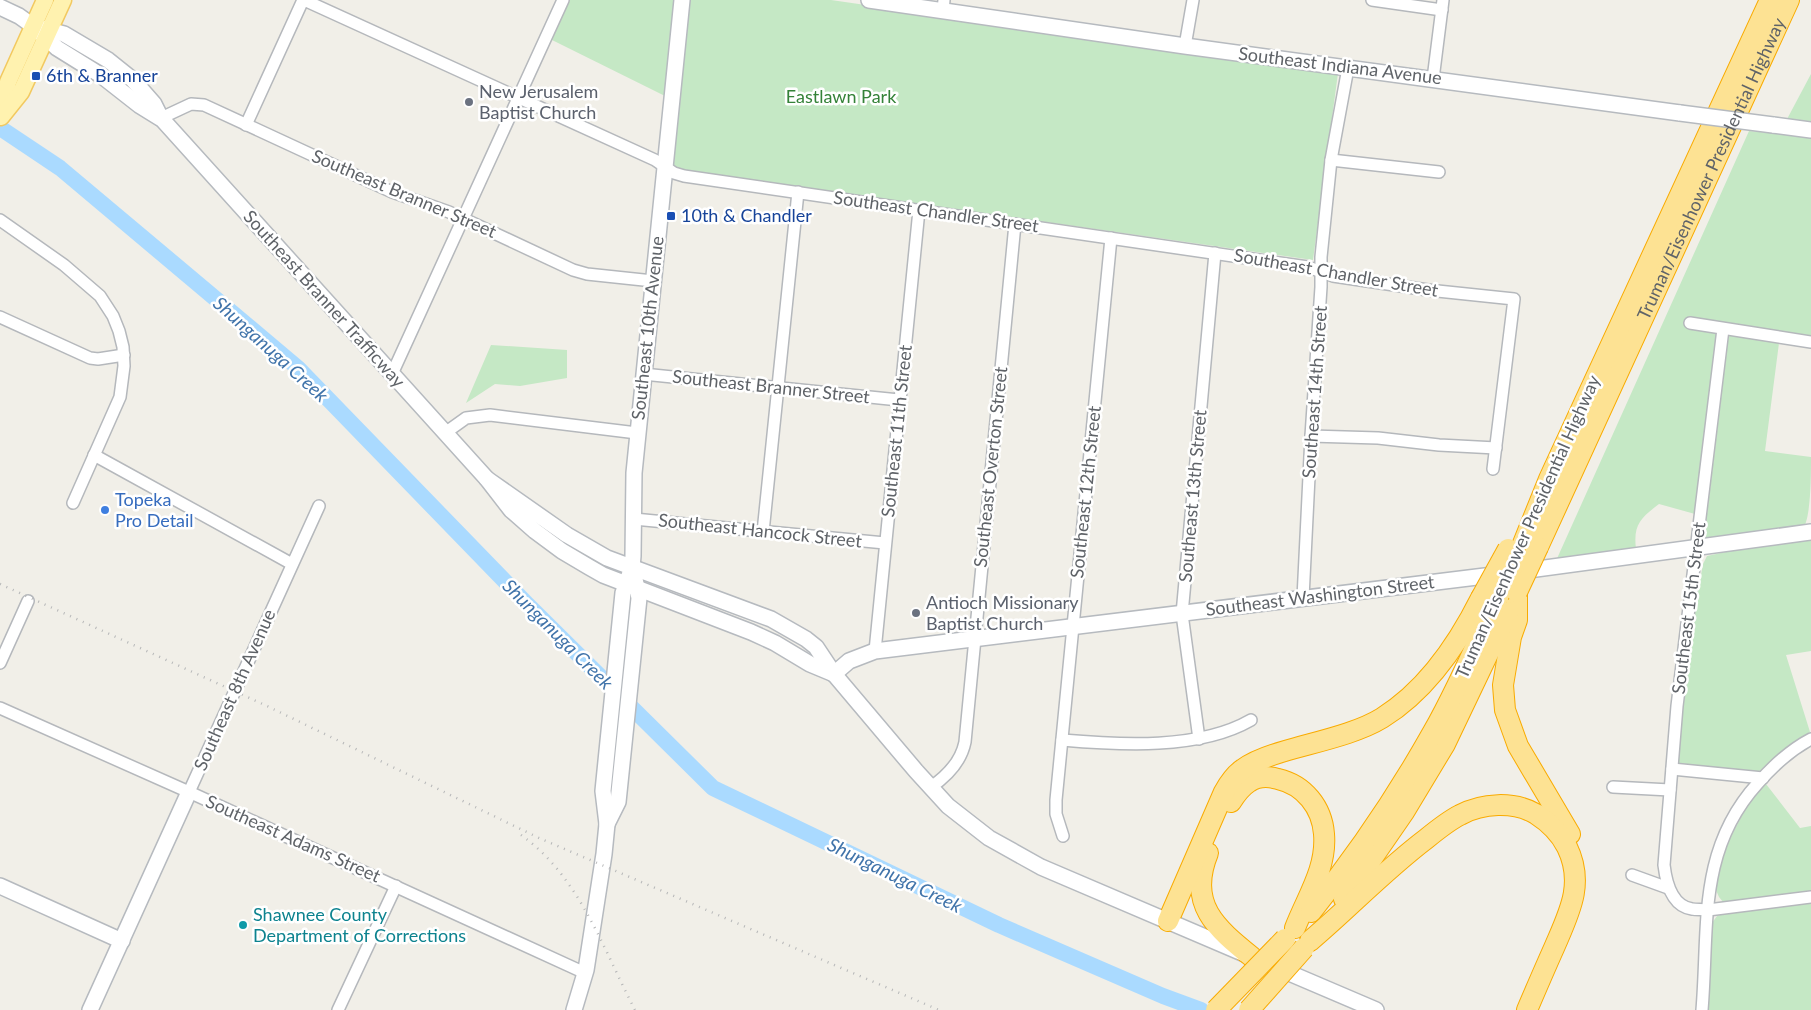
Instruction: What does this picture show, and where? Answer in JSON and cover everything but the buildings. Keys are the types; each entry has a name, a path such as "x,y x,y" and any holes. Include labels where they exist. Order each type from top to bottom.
{"highway":[{"name":"Truman/Eisenhower Presidential Highway","path":"1522,549 1549,479 1770,0"},
{"name":"Truman/Eisenhower Presidential Highway","path":"1216,1010 1310,913 1335,882 1389,806 1411,770 1452,694 1789,0"},
{"path":"1173,923 1224,792 1234,776 1252,763 1270,756 1371,724 1399,706 1425,682 1442,662 1467,625 1499,595 1522,549"},
{"name":"Truman/Eisenhower Presidential Highway","path":"1249,1010 1346,898 1425,779 1445,744 1499,595"},
{"path":"1499,595 1517,620 1510,643 1503,685 1505,710 1518,746 1578,850 1583,876 1579,910 1537,1010"},
{"path":"1173,923 1204,864 1230,802 1248,782 1258,778 1271,777 1287,781 1298,787 1308,796 1316,806 1322,824 1323,857 1315,885 1290,934"},
{"path":"1307,945 1397,861 1448,822 1466,812 1481,807 1496,805 1521,808 1544,819 1554,828 1563,839 1575,869 1575,884 1564,925 1527,1010"},
{"path":"1204,864 1200,884 1203,905 1226,935 1252,957"}],"main road":[{"path":"0,118 8,82 45,0"},
{"path":"0,118 21,92 63,0"},
{"name":"Southeast 10th Avenue","path":"607,824 618,802 639,598 631,585 634,474 682,0"},
{"name":"Southeast Indiana Avenue","path":"869,0 944,5 1186,46 1811,130"},
{"path":"0,7 48,34 57,48 102,76 139,105 161,118"},
{"name":"Southeast Branner Trafficway","path":"161,118 487,479 510,510 548,541 603,574 751,632 775,643 810,664 834,674"},
{"name":"Southeast Branner Trafficway","path":"487,479 567,535 608,558 783,625 816,647 834,674 948,806 989,838 1042,867 1173,923"},
{"name":"Southeast Washington Street","path":"834,674 849,661 875,651 1494,575 1811,532"},
{"name":"Southeast 10th Avenue","path":"574,1010 585,972 594,925 607,824 602,791 623,593 631,585"},
{"name":"Southeast 8th Avenue","path":"90,1010 189,792"},
{"path":"0,886 122,941"},
{"path":"1173,923 1376,1010"}],"street":[{"name":"Southeast Chandler Street","path":"303,0 655,160 674,173 684,176 1308,267 1333,276 1428,290 1514,299 1496,448"},
{"path":"246,125 303,0"},
{"path":"392,374 563,0"},
{"path":"1186,46 1193,0"},
{"path":"1372,0 1442,5 1433,79"},
{"name":"Southeast 14th Street","path":"1303,598 1321,257 1331,160 1348,68"},
{"name":"Southeast Branner Street","path":"161,118 191,104 204,105 392,192 463,218 573,270 588,274 653,282"},
{"path":"1331,160 1439,172"},
{"path":"763,532 798,192"},
{"name":"Southeast 11th Street","path":"875,651 919,210"},
{"path":"0,220 64,265 100,296 113,316 119,331 124,355 123,382 120,397 73,503"},
{"name":"Southeast Overton Street","path":"931,787 942,780 955,765 963,750 1015,224"},
{"name":"Southeast 12th Street","path":"1063,836 1056,814 1056,800 1111,238"},
{"name":"Southeast 13th Street","path":"1198,739 1182,614 1215,253"},
{"path":"0,317 90,358 98,359 124,355"},
{"path":"1690,323 1811,342"},
{"name":"Southeast 15th Street","path":"1668,888 1664,865 1680,677 1723,328"},
{"name":"Southeast Branner Street","path":"643,374 900,400"},
{"path":"445,433 466,418 490,415 637,434"},
{"path":"1311,436 1378,438 1496,448 1493,468"},
{"path":"94,455 292,564"},
{"name":"Southeast 8th Avenue","path":"189,792 319,506"},
{"name":"Southeast Hancock Street","path":"634,519 885,543"},
{"path":"0,663 28,600"},
{"name":"Southeast Adams Street","path":"0,708 585,972"},
{"path":"1062,740 1149,743 1198,739 1228,732 1251,720"},
{"path":"1702,1010 1712,870 1724,833 1743,799 1791,752 1811,739"},
{"path":"1672,769 1763,778"},
{"path":"1613,787 1670,790"},
{"path":"1632,875 1668,888 1678,903 1691,909 1708,910 1811,898"},
{"path":"338,1010 396,886"}],"green space":[{"path":"570,0 675,0 665,96 552,40"},
{"name":"Eastlawn Park","path":"687,0 831,0 1338,73 1313,260 680,170 672,166"},
{"path":"1811,74 1811,125 1786,121"},
{"path":"1749,131 1811,137 1811,338 1719,322 1695,514 1659,504 1647,513 1637,527 1636,549 1555,563"},
{"path":"1730,334 1779,343 1765,451 1811,457 1809,504 1804,527 1709,541 1704,538"},
{"path":"491,345 567,350 567,378 520,386 495,384 466,403"},
{"path":"1811,540 1811,651 1786,655 1810,732 1791,744 1757,773 1679,763 1676,757 1695,609 1703,564 1707,556 1739,549"},
{"path":"1766,784 1800,828 1811,826 1811,894 1723,902 1715,888 1726,846 1749,802"},
{"path":"1811,903 1811,1010 1707,1010 1712,923 1717,916 1725,913"}],"waterway":[{"name":"Shunganuga Creek","path":"0,128 60,168 298,368 526,603 713,788 999,925 1163,996 1201,1010"}],"railway":[{"path":"0,584 267,706 539,838 939,1010"},
{"path":"521,835 542,852 575,893 588,915 635,1010"}],"place":[{"name":"6th & Branner","path":"36,76"},
{"name":"New Jerusalem Baptist Church","path":"469,102"},
{"name":"10th & Chandler","path":"671,216"},
{"name":"Topeka Pro Detail","path":"105,510"},
{"name":"Antioch Missionary Baptist Church","path":"916,613"},
{"name":"Shawnee County Department of Corrections","path":"243,925"}]}
